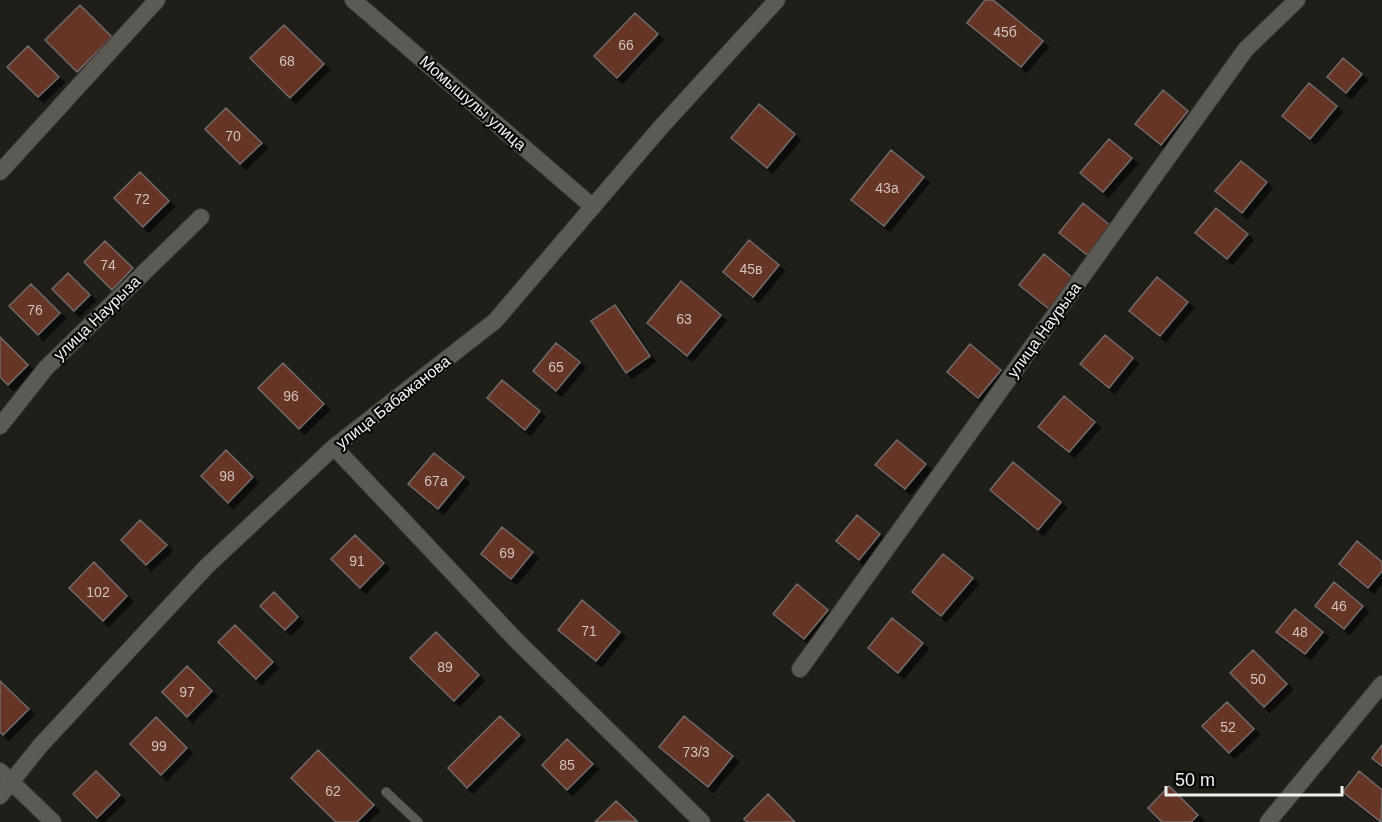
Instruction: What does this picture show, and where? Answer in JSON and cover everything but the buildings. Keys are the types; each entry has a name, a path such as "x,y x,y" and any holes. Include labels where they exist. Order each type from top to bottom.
{"street":[{"path":"0,172 157,0"},
{"name":"Момышулы улица","path":"353,0 593,207"},
{"name":"улица Бабажанова","path":"0,796 6,776 40,746 207,566 334,447 495,321 661,127 777,0"},
{"name":"улица Наурыза","path":"800,669 1246,49 1297,0"},
{"name":"улица Наурыза","path":"0,426 46,368 201,217"},
{"path":"334,447 518,642 702,822"},
{"path":"1268,822 1382,684"},
{"path":"6,776 53,822"}],"lane":[{"path":"386,792 418,822"}]}
